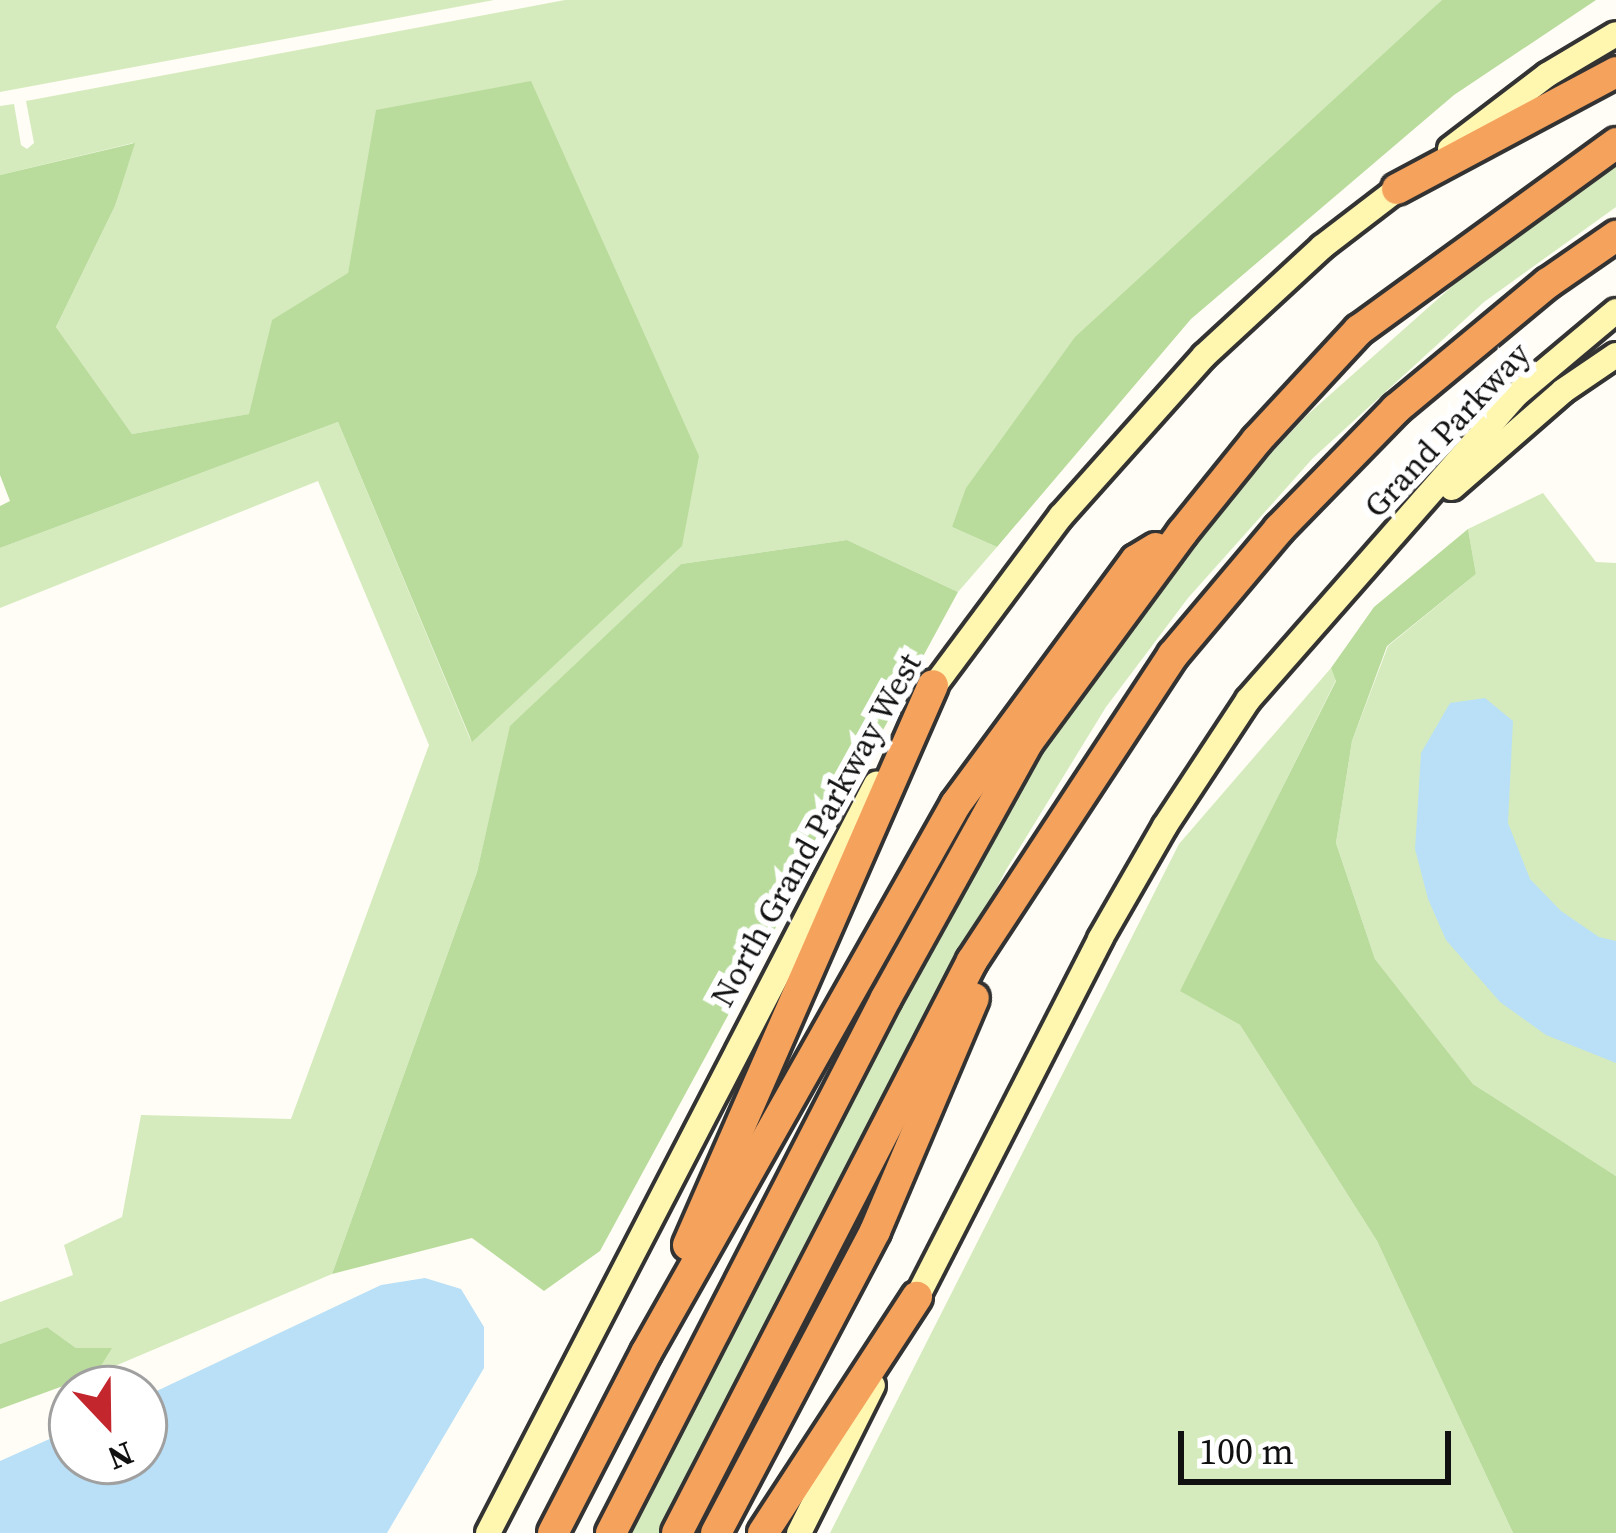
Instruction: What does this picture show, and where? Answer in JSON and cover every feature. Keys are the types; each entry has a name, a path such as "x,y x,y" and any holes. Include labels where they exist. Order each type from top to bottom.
{"highway":[{"path":"1397,189 1616,72"},
{"path":"610,1533 886,998 1028,742 1182,533 1257,440 1359,330 1616,143"},
{"path":"677,1533 972,962 1012,908 1078,794 1173,655 1279,529 1429,380 1616,236"},
{"path":"553,1533 646,1353 956,804 1136,560 1182,533"},
{"path":"646,1353 675,1274 933,685"},
{"path":"716,1533 875,1231 1012,908"},
{"path":"763,1533 917,1297"}],"main road":[{"name":"North Grand Parkway West","path":"488,1533 829,868 933,685 1060,516 1204,356 1322,247 1547,75 1616,34"},
{"name":"Grand Parkway","path":"1382,548 1517,394 1616,311"},
{"path":"799,1533 1100,939 1248,700 1382,548 1563,391 1616,355"}],"green space":[{"path":"0,0 494,0 0,92"},
{"path":"565,0 1442,0 952,527 997,547 958,592 847,540 681,564 511,726 477,872 332,1274 117,1365 101,1365 111,1348 76,1348 47,1327 0,1344 0,1302 73,1275 64,1245 122,1217 141,1115 291,1119 429,745 318,481 0,608 0,548 338,422 471,741 377,111 348,274 272,321 250,414 132,434 56,327 115,206 133,143 0,175 0,106 14,104 21,145 27,149 34,143 26,101"},
{"path":"1442,0 1596,0 1454,95 1191,319 997,547 952,527 966,488 1075,337"},
{"path":"531,81 699,456 682,546 472,742 338,422 0,548 0,506 10,501 0,475 0,175 135,143 115,206 56,327 132,434 249,414 272,320 348,273 376,110"},
{"path":"1616,165 1616,207 1484,302 1313,458 1188,598 1106,707 1006,870 664,1533 627,1533 970,866 1045,739 1209,520 1306,416 1475,266"},
{"path":"1543,493 1596,562 1616,563 1616,1176 1473,1084 1375,959 1336,843 1352,741 1388,646 1476,574 1468,529"},
{"path":"1468,529 1476,574 1387,646 1352,741 1336,843 1375,959 1473,1084 1616,1176 1616,1533 1513,1533 1377,1241 1240,1025 1180,991 1336,681 1331,668 1374,607"},
{"path":"847,540 958,592 600,1251 544,1291 472,1238 332,1274 477,872 510,726 681,564"},
{"path":"1331,668 1336,680 1181,991 1240,1025 1377,1241 1513,1533 830,1533 1179,844"},
{"path":"47,1327 76,1348 112,1348 102,1365 48,1365 48,1392 0,1409 0,1344"}],"water":[{"path":"1485,698 1513,721 1508,823 1530,879 1561,911 1599,937 1616,941 1616,1063 1546,1035 1500,1002 1446,940 1428,899 1415,849 1421,753 1450,703"},
{"path":"425,1278 461,1289 484,1327 484,1368 387,1533 0,1533 0,1461 48,1440 48,1485 168,1485 168,1386 381,1285"}]}
